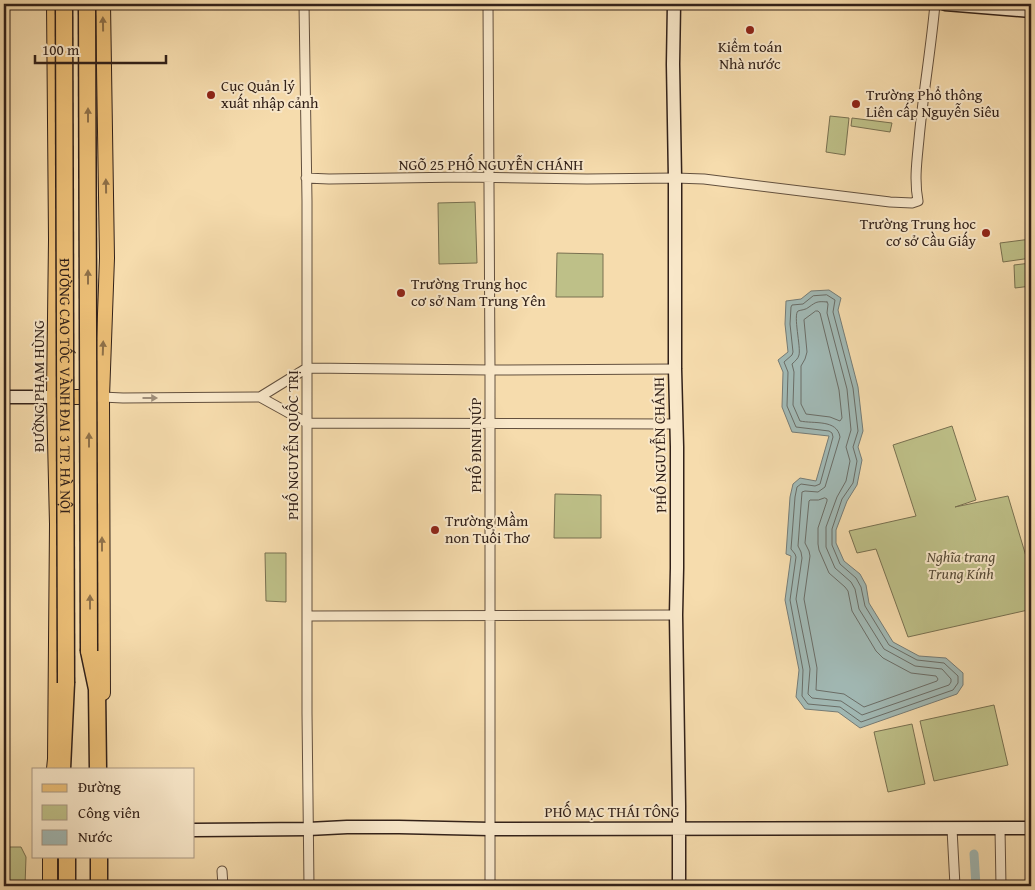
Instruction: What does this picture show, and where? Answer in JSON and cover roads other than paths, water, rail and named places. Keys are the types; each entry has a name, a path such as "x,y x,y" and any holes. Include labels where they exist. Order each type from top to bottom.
{"highway":[{"name":"ĐƯỜNG CAO TỐC VÀNH ĐAI 3 TP. HÀ NỘI","path":"64,4 66,768"},
{"name":"ĐƯỜNG CAO TỐC VÀNH ĐAI 3 TP. HÀ NỘI","path":"87,4 90,768"},
{"path":"89,651 98,689 98,768"},
{"path":"62,768 66,683"},
{"path":"59,858 59,886"},
{"path":"67,858 68,886"},
{"path":"91,858 91,886"},
{"path":"99,858 99,886"}],"main road":[{"name":"ĐƯỜNG PHẠM HÙNG","path":"54,4 56,231 54,397 57,542 54,768"},
{"path":"103,4 107,258 102,397 103,768"},
{"path":"54,397 102,397"},
{"path":"50,858 50,886"},
{"path":"104,858 105,886"}],"street":[{"name":"PHỐ NGUYỄN QUỐC TRỊ","path":"304,4 309,886"},
{"name":"PHỐ ĐINH NÚP","path":"488,4 490,886"},
{"name":"PHỐ NGUYỄN CHÁNH","path":"674,4 679,886"},
{"path":"925,178 915,180 935,4"},
{"path":"945,4 1031,11"},
{"name":"NGÕ 25 PHỐ NGUYỄN CHÁNH","path":"306,178 704,179 890,202 912,203 918,201 915,180"},
{"path":"260,397 307,368 490,370 675,369"},
{"path":"4,397 54,397"},
{"path":"102,397 260,397 307,423 675,424"},
{"path":"307,616 676,616"},
{"name":"PHỐ MẠC THÁI TÔNG","path":"195,830 356,827 490,829 1031,828"},
{"path":"952,829 955,886"},
{"path":"1000,829 1002,886"},
{"path":"222,871 222,886"}],"water":[{"path":"829,290 841,298 838,310 858,387 863,431 858,447 862,460 857,485 847,501 836,530 836,543 844,561 860,574 866,585 869,603 893,642 919,656 946,658 963,673 963,685 957,694 860,728 838,712 805,709 796,697 799,670 785,600 791,556 786,554 790,497 793,484 800,478 816,481 829,436 792,432 782,407 783,372 778,360 788,352 785,324 786,301 801,299 811,291"}],"waterway":[{"path":"974,854 976,886"}],"place":[{"name":"Kiểm toán Nhà nước","path":"750,30"},
{"name":"Cục Quản lý xuất nhập cảnh","path":"211,95"},
{"name":"Trường Phổ thông Liên cấp Nguyễn Siêu","path":"856,104"},
{"name":"Trường Trung học cơ sở Cầu Giấy","path":"986,233"},
{"name":"Trường Trung học cơ sở Nam Trung Yên","path":"401,293"},
{"name":"Trường Mầm non Tuổi Thơ","path":"435,530"}],"park label":[{"name":"Nghĩa trang Trung Kính","path":"961,566"}]}
